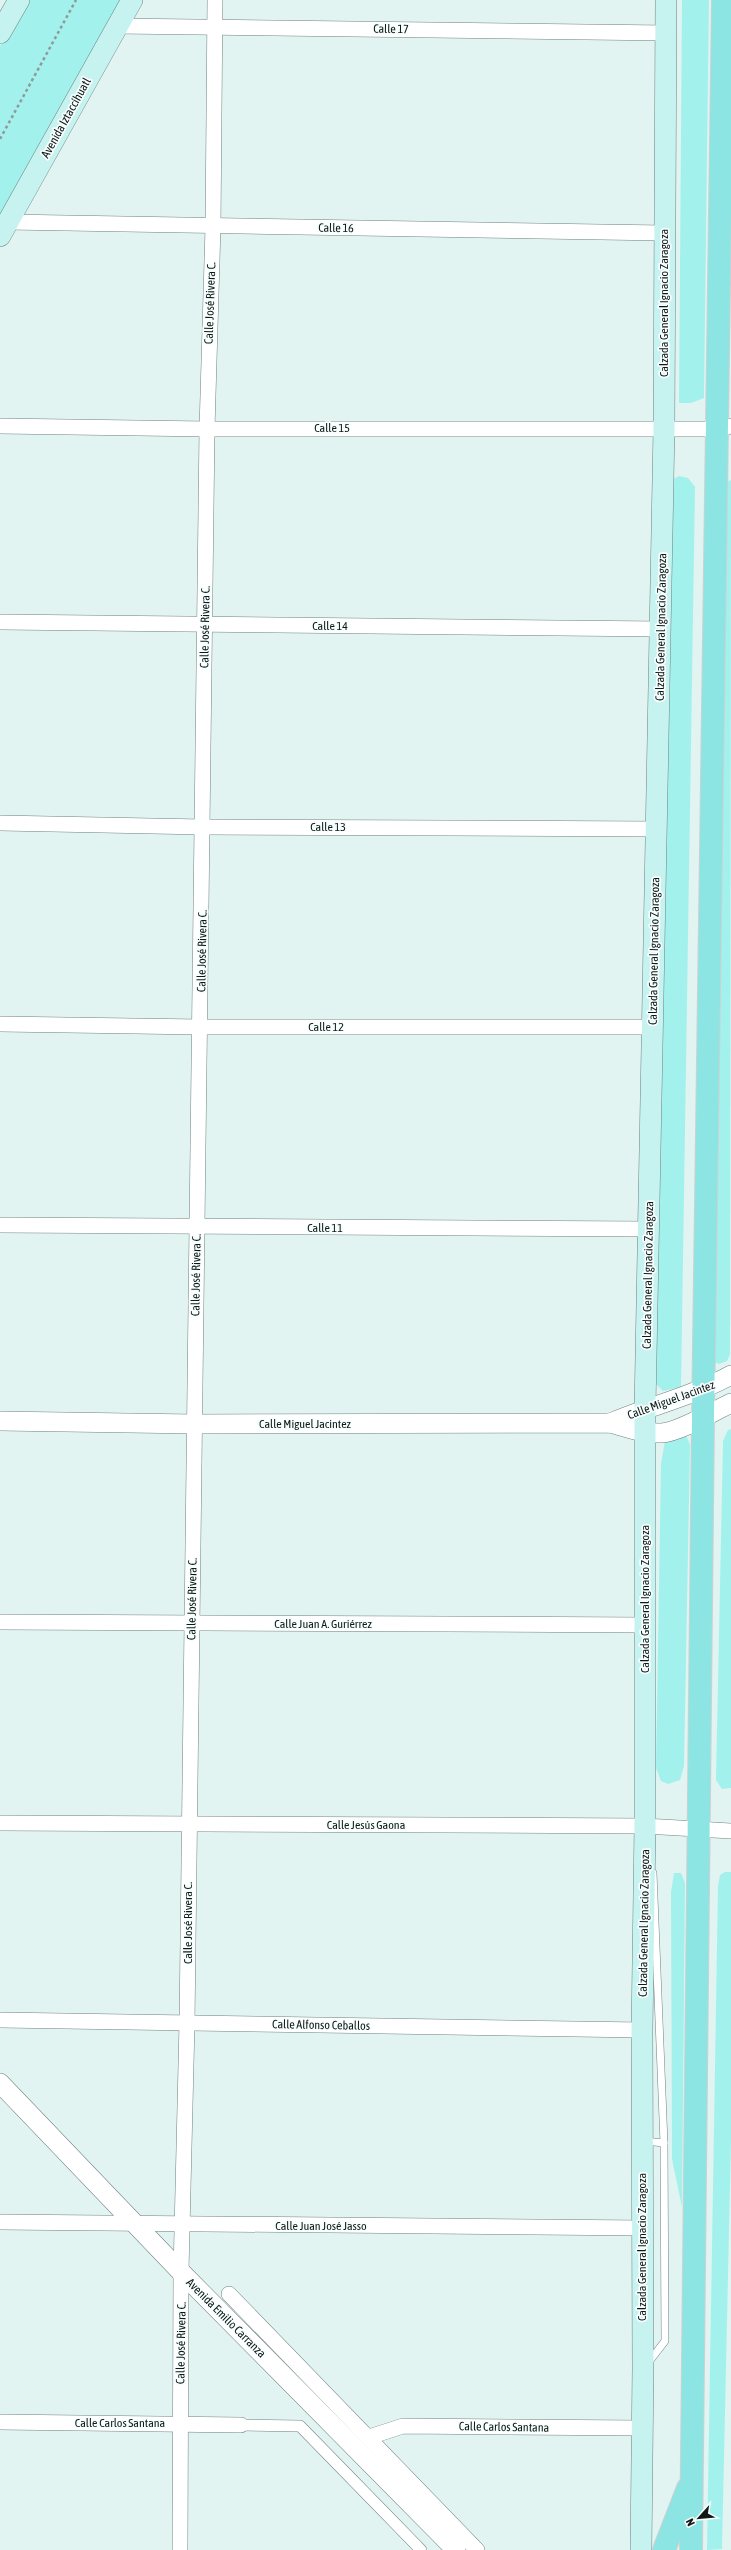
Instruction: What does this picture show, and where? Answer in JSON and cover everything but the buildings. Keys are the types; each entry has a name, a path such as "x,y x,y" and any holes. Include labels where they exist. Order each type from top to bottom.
{"main road":[{"path":"0,33 19,0"},
{"name":"Avenida Iztaccíhuatl","path":"4,229 132,0"},
{"name":"Calzada General Ignacio Zaragoza","path":"641,2550 643,2228 641,2141 646,1826 645,1408 664,428 663,233 666,0"},
{"path":"691,2550 694,2474 703,1417 725,427 723,0"},
{"path":"664,2550 694,2474"}],"street":[{"name":"Calle José Rivera C.","path":"180,2550 181,2272 187,2023 188,1824 201,1027 207,428 213,227 215,0"},
{"name":"Calle 17","path":"117,26 215,26 666,33"},
{"name":"Calle 16","path":"4,229 213,227 663,233"},
{"name":"Calle 15","path":"0,426 207,428 725,427"},
{"name":"Calle 14","path":"0,622 661,629"},
{"name":"Calle 13","path":"0,823 203,827 657,829"},
{"name":"Calle 12","path":"0,1024 201,1027 653,1027"},
{"name":"Calle 11","path":"0,1224 197,1227 649,1229"},
{"name":"Calle Miguel Jacintez","path":"610,1423 645,1408 704,1390 731,1375"},
{"name":"Calle Miguel Jacintez","path":"0,1421 194,1424 610,1423 645,1432 662,1433 703,1417 731,1403"},
{"name":"Calle Juan A. Guriérrez","path":"0,1622 646,1625"},
{"name":"Calle Jesús Gaona","path":"0,1823 646,1826 731,1831"},
{"name":"Calle Alfonso Ceballos","path":"0,2020 642,2030"},
{"name":"Avenida Emilio Carranza","path":"0,2082 181,2272 456,2550"},
{"name":"Calle Juan José Jasso","path":"0,2222 182,2225 643,2228"},
{"path":"229,2294 477,2550"},
{"name":"Calle Carlos Santana","path":"0,2422 180,2423 241,2425"},
{"path":"241,2425 300,2426 420,2550"},
{"name":"Calle Carlos Santana","path":"369,2438 403,2426 642,2428"}],"lane":[{"path":"643,2368 665,2341 664,2143 655,1886 646,1826"},
{"path":"641,2141 664,2143"}],"path":[{"path":"0,139 76,0"}],"shaded area":[{"path":"26,0 123,0 0,220 0,46"},
{"path":"682,0 709,0 704,398 691,403 679,403"},
{"path":"679,476 688,478 695,487 681,1387 663,1391 656,1384 671,480"},
{"path":"731,480 730,1354 727,1361 719,1364 714,1362 724,483"},
{"path":"731,1429 731,1788 722,1789 716,1780 723,1441 728,1430"},
{"path":"686,1435 690,1445 684,1766 680,1780 668,1784 661,1781 656,1768 661,1464 665,1441"},
{"path":"725,1872 731,1872 731,2140 722,2549 707,2550 718,1886 720,1875"},
{"path":"674,1873 681,1873 685,1883 682,2207 672,2159 671,1892"}]}
